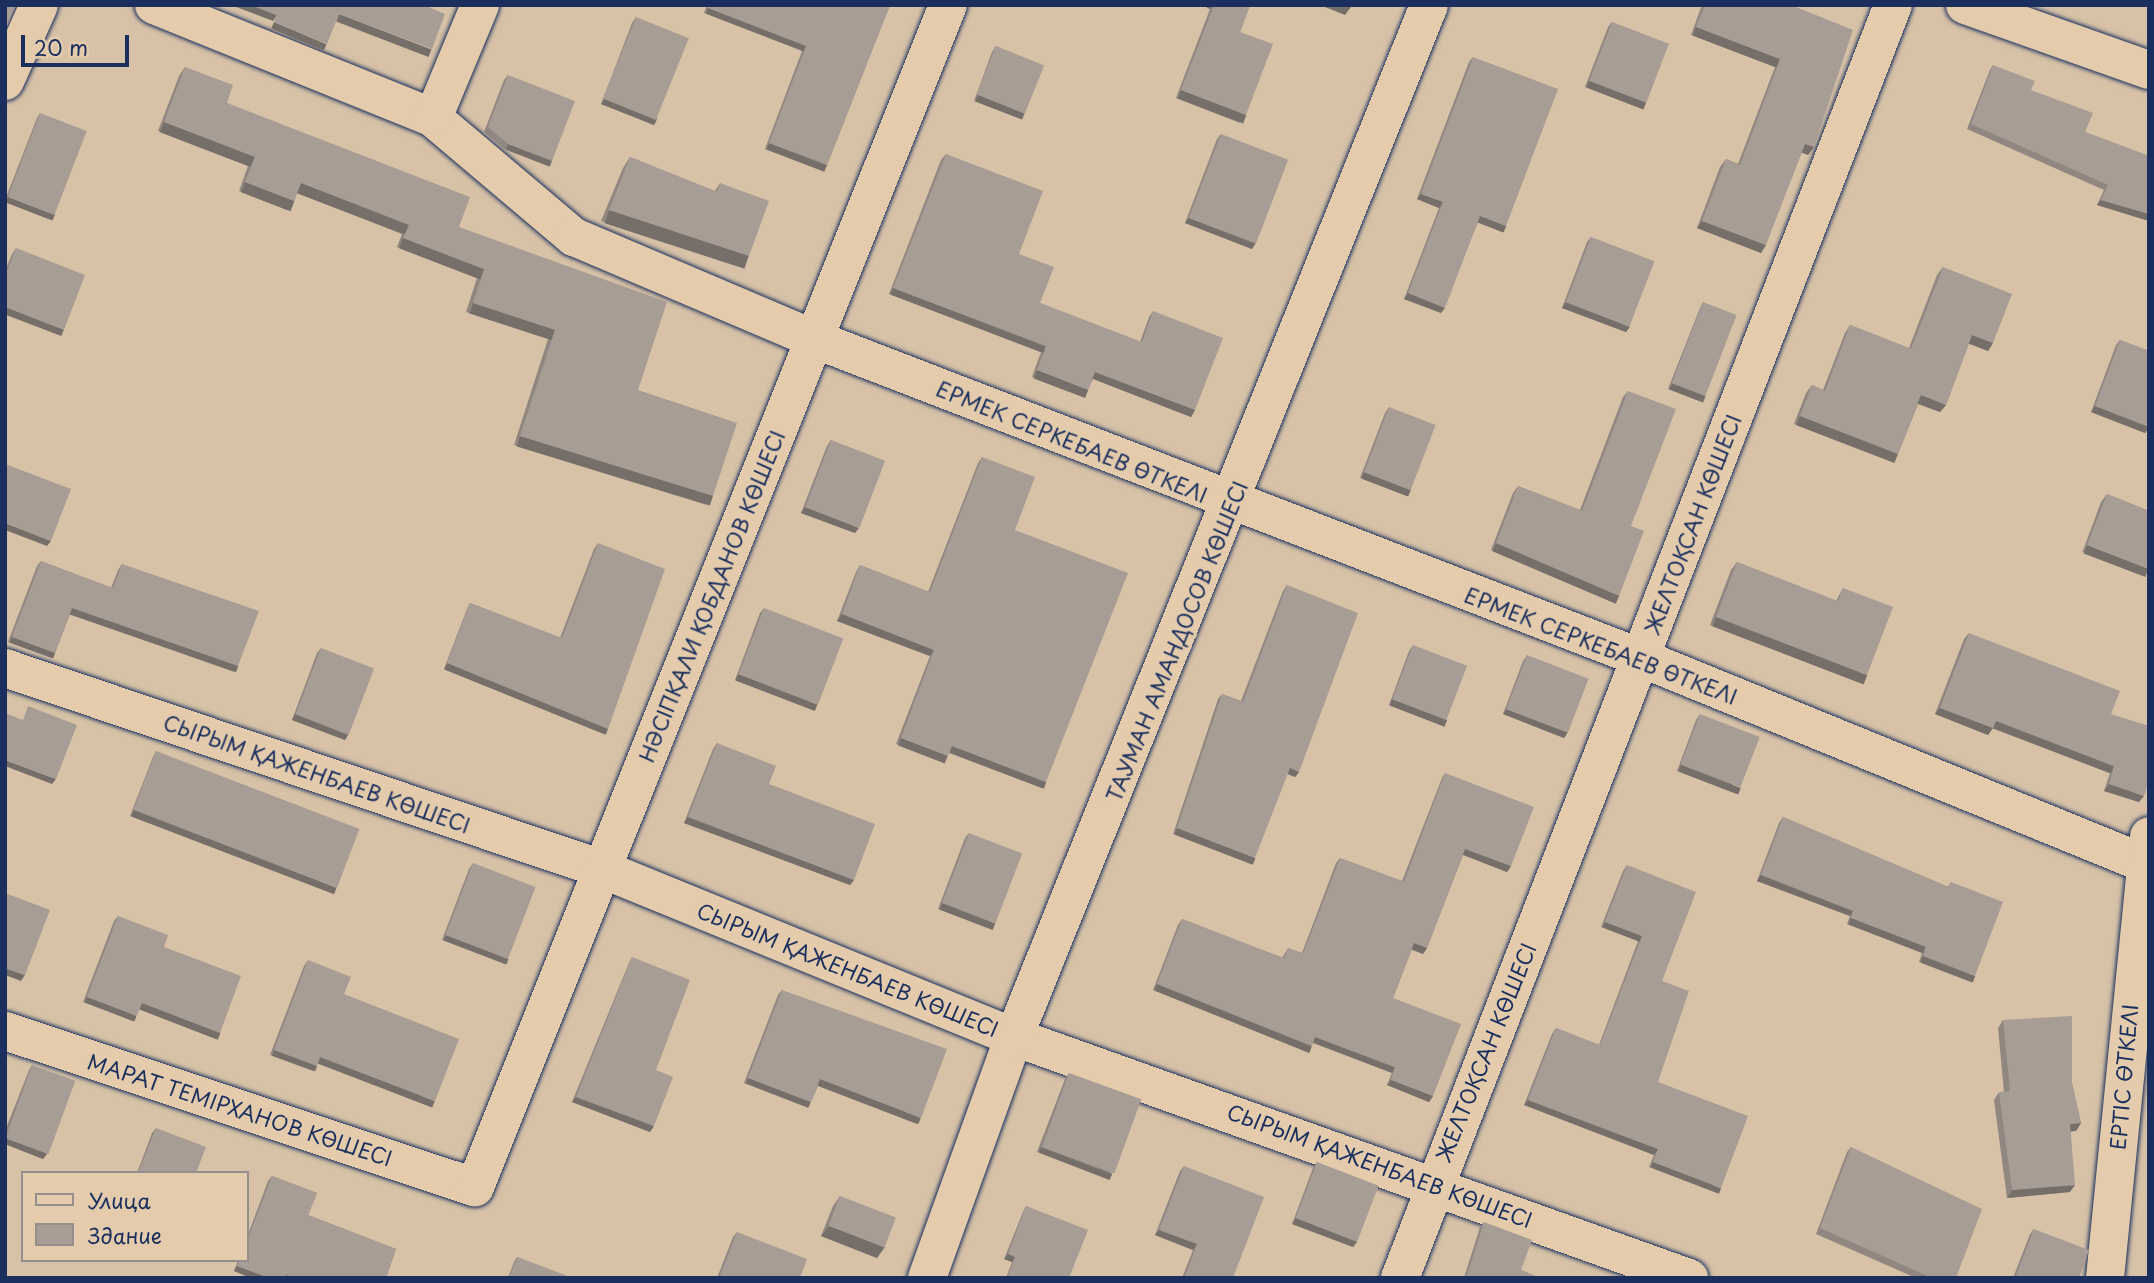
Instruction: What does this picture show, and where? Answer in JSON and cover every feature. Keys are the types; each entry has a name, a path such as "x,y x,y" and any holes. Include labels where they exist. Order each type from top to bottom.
{"street":[{"path":"5,81 39,5"},
{"name":"ЕРМЕК СЕРКЕБАЕВ ӨТКЕЛІ","path":"154,5 433,118 574,237 814,339 1233,505 2145,849"},
{"path":"433,118 480,5"},
{"name":"НӘСІПҚАЛИ ҚОБДАНОВ КӨШЕСІ","path":"475,1188 948,5"},
{"name":"ТАУМАН АМАНДОСОВ КӨШЕСІ","path":"927,1278 1014,1037 1233,505 1429,5"},
{"name":"ЖЕЛТОҚСАН КӨШЕСІ","path":"1400,1278 1434,1182 1641,658 1893,5"},
{"path":"1965,5 2149,70"},
{"name":"СЫРЫМ ҚАЖЕНБАЕВ КӨШЕСІ","path":"5,668 602,869 1014,1037 1434,1182 1689,1278"},
{"name":"ЕРТІС ӨТКЕЛІ","path":"2105,1278 2145,849"},
{"name":"МАРАТ ТЕМІРХАНОВ КӨШЕСІ","path":"5,1031 475,1188"}],"building":[{"path":"5,5 15,5 5,30"},
{"path":"251,5 424,5 445,14 432,49 339,14 327,44 274,22 277,15"},
{"path":"709,5 890,5 827,165 769,143 806,46 708,8"},
{"path":"1214,5 1250,5 1240,32 1273,44 1246,115 1181,90"},
{"path":"1705,5 1791,5 1853,30 1814,147 1805,144 1766,245 1702,221 1726,159 1740,165 1780,59 1696,27"},
{"path":"636,17 689,38 656,120 603,99"},
{"path":"1612,22 1669,44 1646,103 1589,81"},
{"path":"996,46 1044,65 1025,114 977,94"},
{"path":"1473,57 1558,89 1506,226 1480,216 1445,308 1408,293 1443,202 1421,194"},
{"path":"1993,65 2035,81 2031,90 2093,113 2085,132 2149,156 2149,214 2101,200 2108,185 1971,124"},
{"path":"185,67 233,85 227,103 470,197 459,227 667,302 638,390 737,423 713,496 520,436 555,330 473,303 484,269 403,238 409,225 301,183 294,201 245,182 255,157 164,122"},
{"path":"508,75 575,101 552,161 508,144 488,127"},
{"path":"40,113 87,131 54,215 8,197"},
{"path":"1221,134 1288,160 1256,244 1189,218"},
{"path":"946,154 1043,191 1019,254 1054,267 1040,303 1142,342 1153,311 1223,338 1195,410 1095,372 1088,390 1037,370 1046,346 893,288"},
{"path":"630,157 717,192 720,183 769,201 749,256 609,210"},
{"path":"1591,237 1654,261 1629,327 1566,302"},
{"path":"16,248 85,275 64,330 5,307 5,276"},
{"path":"1943,267 2012,294 1993,343 1972,335 1946,405 1921,395 1898,454 1800,416 1812,385 1825,391 1850,325 1911,349"},
{"path":"1703,302 1737,315 1705,396 1672,383"},
{"path":"2120,340 2149,351 2149,427 2095,406"},
{"path":"1628,391 1676,409 1631,526 1644,531 1619,596 1496,543 1518,486 1582,511"},
{"path":"1389,407 1436,425 1411,490 1364,472"},
{"path":"831,440 885,461 859,528 805,507"},
{"path":"982,457 1035,477 1015,530 1128,573 1046,782 952,746 948,756 901,738 934,650 842,614 860,565 930,592"},
{"path":"5,464 71,489 51,541 5,523"},
{"path":"2107,494 2149,511 2149,569 2087,545"},
{"path":"598,543 665,569 608,729 447,663 470,603 562,638"},
{"path":"41,561 113,588 122,564 259,611 238,666 72,608 55,653 12,637"},
{"path":"1737,562 1838,601 1843,588 1893,607 1867,675 1716,617"},
{"path":"1287,585 1358,613 1299,772 1290,768 1255,858 1177,828 1222,694 1243,702"},
{"path":"764,608 843,638 818,705 739,674"},
{"path":"1969,633 2120,691 2111,714 2149,726 2149,781 2144,796 2109,784 2114,766 1996,721 1993,728 1940,708"},
{"path":"1413,645 1467,666 1446,720 1392,699"},
{"path":"321,648 374,668 349,735 296,714"},
{"path":"1527,655 1589,679 1568,733 1506,709"},
{"path":"28,706 77,725 56,779 5,760 5,713 23,720"},
{"path":"1700,714 1760,737 1740,787 1681,764"},
{"path":"717,743 776,766 769,784 875,824 854,880 688,817"},
{"path":"156,751 360,829 337,888 133,810"},
{"path":"1445,773 1534,807 1511,866 1465,849 1427,948 1414,943 1393,998 1461,1024 1433,1096 1391,1080 1395,1067 1315,1037 1312,1046 1157,984 1182,919 1284,958 1288,948 1303,954 1340,858 1404,882"},
{"path":"1783,817 1949,887 1951,882 2003,902 1975,976 1923,956 1926,947 1851,918 1853,911 1761,875"},
{"path":"969,833 1022,853 995,923 942,903"},
{"path":"473,863 536,887 508,959 445,935"},
{"path":"1627,865 1696,892 1662,981 1689,991 1658,1082 1748,1116 1721,1188 1653,1162 1658,1149 1528,1100 1556,1028 1600,1045 1642,936 1605,922"},
{"path":"5,893 50,910 25,975 5,968"},
{"path":"118,916 168,935 164,947 241,976 220,1033 142,1003 137,1016 87,997"},
{"path":"632,957 690,980 656,1070 673,1077 654,1126 576,1097"},
{"path":"308,960 351,977 344,994 459,1039 435,1101 320,1057 317,1066 274,1050"},
{"path":"782,990 947,1049 921,1118 820,1079 811,1102 748,1078"},
{"path":"2072,1016 2072,1083 2081,1123 2070,1124 2075,1185 2012,1190 1999,1092 2010,1091 2003,1020"},
{"path":"32,1065 75,1081 49,1154 5,1138"},
{"path":"1069,1073 1141,1099 1114,1174 1042,1147"},
{"path":"156,1128 206,1147 197,1171 139,1171"},
{"path":"1851,1147 1982,1209 1956,1278 1932,1278 1820,1228"},
{"path":"1317,1162 1379,1186 1357,1242 1295,1218"},
{"path":"1184,1166 1264,1197 1233,1278 1184,1278 1197,1244 1159,1230"},
{"path":"272,1176 317,1193 308,1215 396,1249 386,1278 294,1278 286,1274 284,1278 269,1278 237,1266 238,1262 248,1262 248,1238"},
{"path":"840,1196 896,1218 885,1247 829,1226"},
{"path":"1026,1206 1088,1230 1069,1278 1007,1278 1015,1257 1008,1254"},
{"path":"1484,1222 1532,1240 1521,1270 1540,1278 1466,1278"},
{"path":"2034,1229 2089,1250 2079,1278 2015,1278"},
{"path":"737,1232 807,1259 800,1278 719,1278"},
{"path":"517,1257 572,1278 509,1278"}]}
